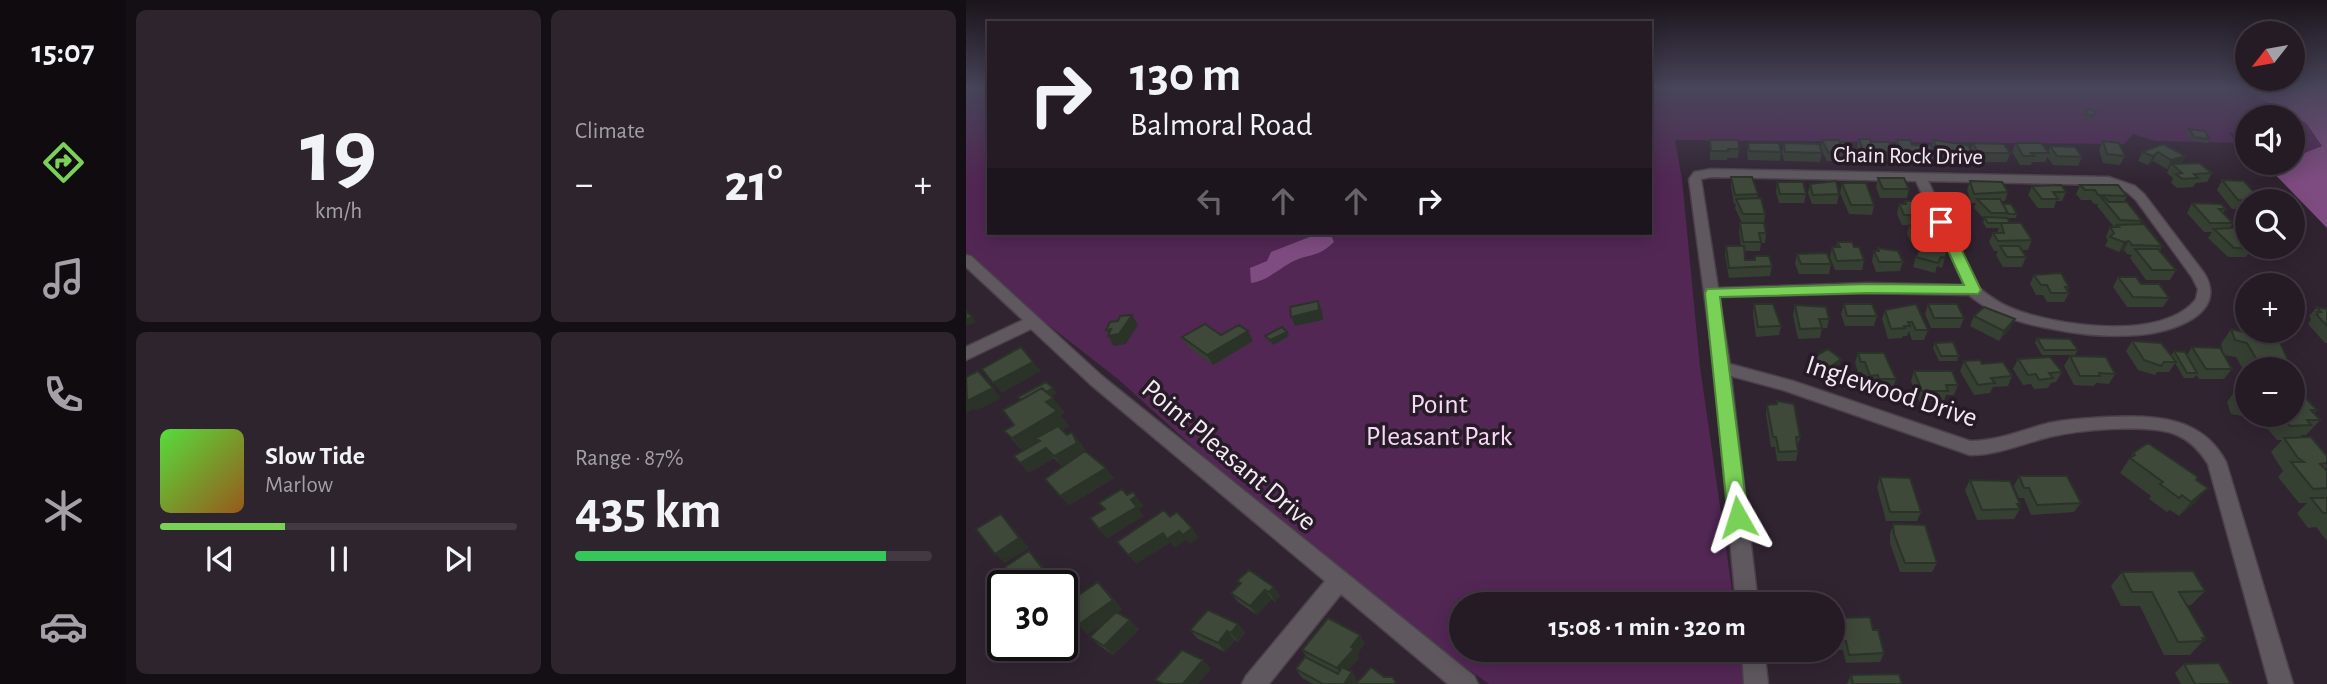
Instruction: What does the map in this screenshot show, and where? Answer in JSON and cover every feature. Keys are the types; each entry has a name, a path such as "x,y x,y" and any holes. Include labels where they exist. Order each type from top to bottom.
{"street":[{"name":"Chain Rock Drive","path":"1712,293 1695,179 1699,174 2092,178 2115,183 2136,192 2199,276 2206,291 2196,310 2161,326 2140,330 2105,330 2012,314 1992,306 1973,290"},
{"path":"1746,592 1712,293 1868,288 1973,290 1920,177"},
{"name":"Point Pleasant Drive","path":"966,259 1096,380 1466,684"},
{"path":"966,354 1034,321"},
{"name":"Inglewood Drive","path":"1722,368 1787,385 1970,448 2000,446 2024,436 2077,426 2154,421 2188,432 2206,446 2217,462 2281,684"},
{"path":"1254,684 1339,581"},
{"path":"1753,662 1756,684"}],"green space":[{"name":"Point Pleasant Park","path":"966,120 987,120 987,235 1652,235 1652,120 2235,120 2235,134 2228,132 2235,139 2235,143 2155,141 2133,134 2124,144 1675,140 1682,179 1700,367 1732,592 1449,592 1449,655 1322,564 1118,379 1028,309 966,255"},
{"name":"Point Pleasant Park","path":"2305,122 2306,123 2322,146 2305,153"},
{"name":"Point Pleasant Park","path":"1458,662 1742,662 1745,684 1489,684"}],"shaded area":[{"path":"2305,120 2327,120 2327,228 2305,205 2305,189 2289,189 2276,175 2305,175 2305,153 2322,146"},
{"path":"1331,235 1334,242 1322,251 1296,260 1251,283 1250,268 1267,261 1271,252 1312,236"}],"building":[{"path":"2189,129 2205,131 2209,139 2194,137"},
{"path":"1859,139 1889,142 1893,152 1864,153"},
{"path":"1710,140 1738,140 1739,149 1711,151"},
{"path":"1822,140 1850,142 1854,152 1828,152"},
{"path":"1897,140 1910,140 1912,145 1931,145 1935,152 1901,152"},
{"path":"1933,140 1968,145 1974,156 1958,156 1955,151 1939,153"},
{"path":"2103,141 2119,143 2125,156 2107,154"},
{"path":"1748,143 1779,143 1781,152 1749,151"},
{"path":"1784,143 1819,144 1822,153 1785,152"},
{"path":"1973,143 2004,144 2010,153 1978,153"},
{"path":"2016,143 2041,143 2049,153 2023,156"},
{"path":"2163,144 2185,156 2171,160 2158,152 2153,156 2142,152"},
{"path":"2050,146 2075,147 2082,157 2057,156"},
{"path":"2199,163 2212,173 2194,174 2198,178 2182,179 2176,174 2182,173 2172,164"},
{"path":"1731,177 1752,177 1758,194 1735,195"},
{"path":"1878,178 1904,178 1909,189 1883,189"},
{"path":"2222,180 2244,181 2251,189 2235,189 2235,196"},
{"path":"1836,181 1839,194 1813,195 1810,184"},
{"path":"1970,181 2002,182 2008,192 1974,194"},
{"path":"1777,182 1803,182 1806,194 1780,194"},
{"path":"1842,183 1866,183 1874,205 1851,205"},
{"path":"2061,185 2066,192 2053,192 2058,199 2042,199 2032,186"},
{"path":"2080,185 2118,185 2127,196 2098,195 2095,190 2085,190"},
{"path":"2101,197 2109,202 2127,202 2142,221 2120,220"},
{"path":"1761,198 1765,214 1743,214 1736,199"},
{"path":"1977,199 2000,199 2008,213 1991,213"},
{"path":"1905,201 1919,201 1924,211 1915,211 1917,215 1904,215 1899,204 1906,204"},
{"path":"2192,203 2221,204 2226,209 2219,209 2233,223 2210,223"},
{"path":"2003,204 2011,204 2017,214 2008,214"},
{"path":"1984,217 2007,218 2010,223 1988,223"},
{"path":"1911,218 1929,218 1936,232 1913,232 1910,225 1915,225"},
{"path":"1740,223 1764,223 1766,233 1759,233 1761,242 1743,242"},
{"path":"2001,223 2021,223 2032,240 1998,241 1993,233 2004,233"},
{"path":"2144,224 2162,246 2132,245 2129,241 2110,237 2114,233 2110,227"},
{"path":"2235,228 2235,248 2234,248 2214,229"},
{"path":"1837,242 1852,242 1854,247 1859,247 1864,260 1837,261 1832,247 1840,247"},
{"path":"1929,244 1948,249 1945,258 1941,257 1938,263 1916,257 1920,248 1927,250"},
{"path":"1726,246 1744,246 1745,260 1755,260 1755,256 1769,256 1772,266 1729,268"},
{"path":"2000,246 2019,246 2026,257 2007,257"},
{"path":"1878,248 1898,251 1903,262 1879,262 1874,251 1879,251"},
{"path":"2135,249 2158,249 2176,270 2152,270"},
{"path":"1827,253 1831,264 1801,264 1797,254"},
{"path":"2061,273 2069,287 2065,287 2069,293 2051,293 2047,285 2041,285 2034,275"},
{"path":"2118,277 2136,277 2141,284 2159,284 2169,298 2133,297"},
{"path":"1318,301 1319,310 1291,317 1290,307"},
{"path":"1754,304 1773,304 1781,326 1758,327"},
{"path":"1844,304 1872,304 1877,316 1847,316"},
{"path":"1916,304 1928,330 1916,330 1912,322 1908,322 1910,326 1904,326 1905,328 1891,329 1885,310"},
{"path":"1928,304 1957,304 1964,318 1934,318"},
{"path":"1795,305 1826,307 1829,319 1819,319 1822,328 1800,329"},
{"path":"1984,307 2015,319 2004,331 1974,316"},
{"path":"2317,307 2327,309 2327,326 2316,314 2321,312"},
{"path":"1132,315 1119,334 1108,336 1111,329 1106,330 1110,322 1118,321 1120,316"},
{"path":"1205,324 1221,335 1239,325 1248,331 1207,355 1182,337"},
{"path":"1282,327 1287,332 1270,340 1265,336"},
{"path":"2037,338 2070,339 2078,350 2044,350"},
{"path":"2132,341 2161,343 2176,362 2164,362 2161,366 2144,360"},
{"path":"1953,342 1959,356 1941,356 1935,343"},
{"path":"2247,343 2280,343 2287,357 2255,357"},
{"path":"1021,347 1033,362 993,383 982,369"},
{"path":"2192,347 2220,348 2232,369 2206,369"},
{"path":"1828,349 1841,359 1826,370 1811,359"},
{"path":"2174,351 2185,352 2197,373 2187,373"},
{"path":"1858,353 1884,353 1896,379 1870,376"},
{"path":"2070,356 2106,357 2115,374 2080,376"},
{"path":"2050,357 2062,372 2049,373 2053,378 2039,380 2036,374 2028,375 2018,359"},
{"path":"1980,360 1982,364 2003,362 2012,376 1991,378 1995,383 1978,385 1964,361"},
{"path":"978,371 993,388 967,401 966,377"},
{"path":"1914,371 1952,371 1958,385 1946,385 1948,391 1922,391"},
{"path":"1046,382 1053,388 1046,392 1042,388 1021,400 1018,397"},
{"path":"1042,388 1053,398 1046,402 1057,411 1012,438 1004,431 1014,425 1003,410"},
{"path":"2305,397 2317,410 2311,410 2320,420 2307,420 2311,425 2305,425"},
{"path":"1777,401 1794,404 1800,437 1796,437 1798,451 1779,452 1776,437 1773,437 1767,405 1777,404"},
{"path":"1058,426 1067,435 1072,432 1077,443 1054,456 1046,448 1020,463 1014,456 1040,441 1036,438"},
{"path":"2311,437 2327,456 2327,463 2320,464 2327,471 2327,488 2313,489 2291,462 2304,462 2284,438"},
{"path":"2148,443 2198,477 2196,480 2208,488 2191,502 2182,495 2179,498 2160,484 2163,482 2130,458"},
{"path":"1085,451 1106,468 1060,496 1045,479"},
{"path":"2019,476 2067,476 2081,503 2037,505 2029,488 2024,488"},
{"path":"1880,477 1910,478 1921,512 1890,512"},
{"path":"1970,480 2010,481 2020,509 1982,510"},
{"path":"1122,489 1127,495 1133,492 1136,496 1131,500 1137,507 1099,529 1090,518 1105,509 1099,503"},
{"path":"2311,498 2327,498 2327,513 2323,513"},
{"path":"1164,510 1170,517 1177,512 1192,528 1183,535 1179,531 1167,539 1163,533 1128,555 1117,542"},
{"path":"1001,514 1019,538 995,554 976,529"},
{"path":"1893,524 1925,525 1937,563 1905,563"},
{"path":"1029,551 1044,570 1007,570 1005,567"},
{"path":"1249,570 1274,587 1269,592 1265,590 1250,606 1231,593 1241,583 1237,581"},
{"path":"2193,571 2205,591 2179,592 2206,638 2202,638 2204,641 2178,642 2152,592 2132,592 2122,572"},
{"path":"1098,582 1113,600 1078,625 1078,596"},
{"path":"1208,610 1238,624 1231,633 1227,631 1218,643 1190,630"},
{"path":"1116,612 1130,620 1104,646 1090,637"},
{"path":"1870,617 1873,630 1878,630 1884,653 1849,655 1845,641 1845,618"},
{"path":"1328,618 1360,635 1351,647 1354,649 1337,668 1302,650"},
{"path":"1182,650 1203,660 1183,684 1163,684 1155,680"},
{"path":"1305,657 1338,674 1342,667 1352,672 1344,684 1323,684 1296,669"},
{"path":"2219,663 2231,684 2195,684 2184,664"},
{"path":"1371,667 1384,677 1392,677 1396,682 1356,684"},
{"path":"1899,674 1902,684 1853,684 1851,675"}],"route":[{"path":"1738,517 1712,293 1868,288 1973,290 1941,222"}]}
